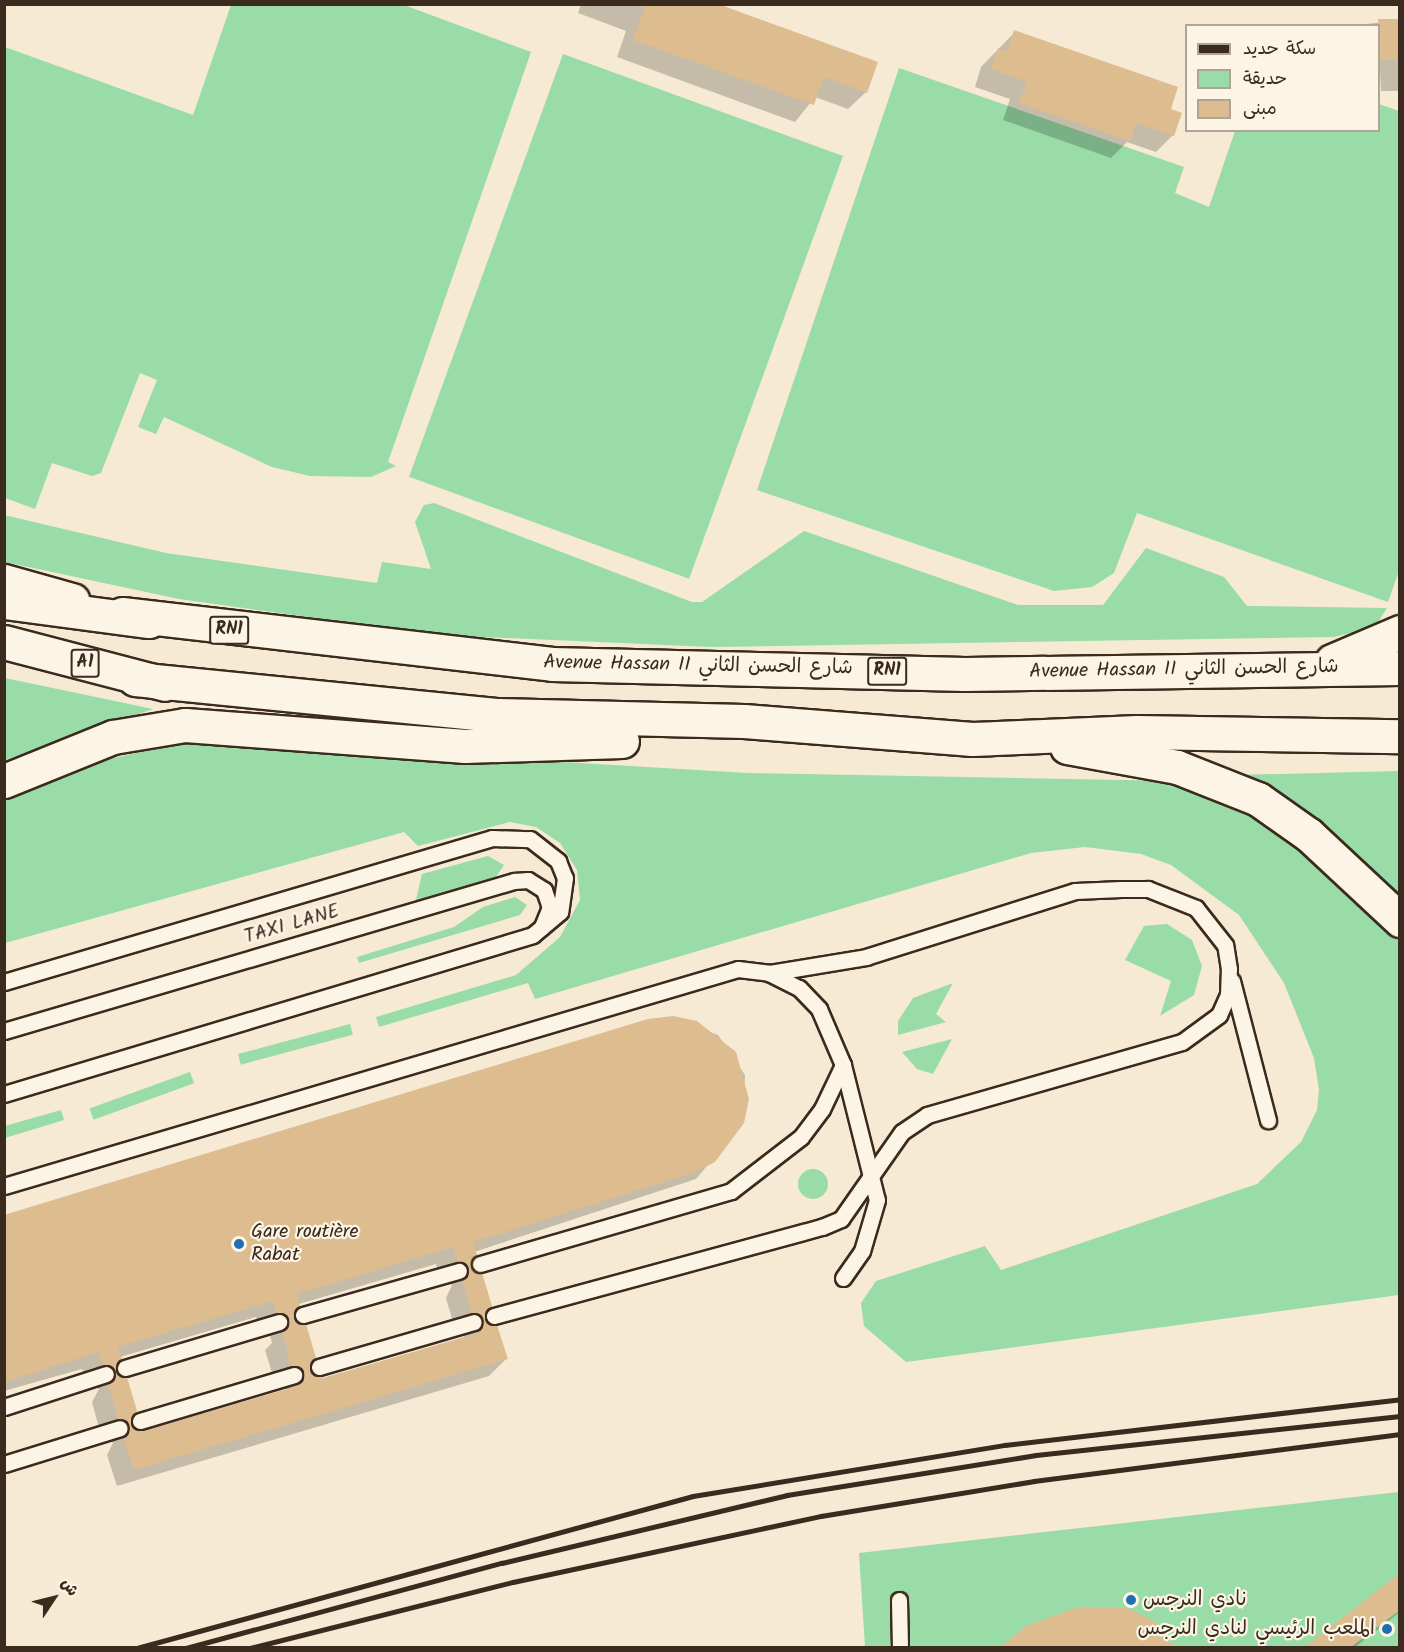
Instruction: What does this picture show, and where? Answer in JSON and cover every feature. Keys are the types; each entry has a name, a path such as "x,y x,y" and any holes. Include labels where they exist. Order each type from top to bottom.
{"highway":[{"name":"Avenue Hassan II شارع الحسن الثاني","path":"4,581 149,621 552,664 964,674 1316,666 1400,668"},
{"path":"4,602 149,621"},
{"path":"1316,666 1400,633"},
{"name":"A1","path":"4,642 165,684"},
{"path":"4,658 165,684 498,715 833,728 972,739 1137,732 1400,736"},
{"path":"4,781 113,737 185,725 465,746 751,739 833,728"},
{"path":"1036,738 1224,782 1309,835 1400,920"}],"lane":[{"path":"4,982 503,837 530,840 547,849 565,878 560,912 539,932 4,1094"},
{"name":"TAXI LANE","path":"4,1031 514,881 538,883 549,898 539,932"},
{"path":"4,1186 701,979 738,969 769,973 866,957 1075,891 1148,889 1196,908 1225,945 1229,969 1268,1120"},
{"path":"494,1316 822,1227 840,1219 902,1132 927,1115 1182,1042 1204,1030 1228,995 1229,969"},
{"path":"769,973 799,988 819,1009 843,1065 873,1173 874,1221 843,1278"},
{"path":"480,1264 731,1191 801,1137 822,1109 843,1065"},
{"path":"303,1315 459,1271"},
{"path":"125,1368 279,1322"},
{"path":"319,1367 474,1322"},
{"path":"4,1407 106,1374"},
{"path":"140,1421 294,1375"},
{"path":"4,1464 120,1428"},
{"path":"899,1600 900,1647"}],"green space":[{"path":"231,5 404,5 531,52 388,462 396,466 371,477 310,476 272,467 164,417 156,434 138,427 157,380 140,373 101,473 92,476 52,463 35,509 5,498 5,47 193,115"},
{"path":"563,54 843,156 689,579 409,477"},
{"path":"899,68 1184,167 1175,193 1209,207 1235,132 1380,132 1380,104 1399,111 1400,568 1388,602 1137,513 1114,573 1092,587 1054,591 757,490"},
{"path":"434,503 692,602 702,602 804,531 1018,605 1103,605 1146,548 1224,577 1247,606 1387,608 1375,627 1334,637 710,647 437,635 179,599 5,562 4,515 166,553 377,583 382,562 431,569 415,522 424,505"},
{"path":"5,678 153,709 5,760"},
{"path":"194,740 747,773 1175,781 1236,805 1275,825 1399,942 1399,1295 906,1362 864,1326 861,1303 876,1281 985,1246 1001,1270 1257,1184 1301,1142 1317,1110 1319,1090 1314,1058 1284,983 1239,915 1171,865 1141,854 1085,847 1031,853 535,999 528,983 379,1027 376,1017 516,975 560,937 580,900 577,870 560,843 536,827 510,822 418,846 404,832 5,943 5,799 78,766"},
{"path":"1399,771 1399,901 1235,775"},
{"path":"488,856 504,865 495,878 415,904 422,874"},
{"path":"515,897 527,905 520,915 359,963 357,957 454,927 483,907"},
{"path":"1167,924 1192,940 1202,966 1194,995 1160,1016 1171,981 1125,960 1144,926"},
{"path":"953,983 936,1014 946,1022 898,1035 898,1021 913,998"},
{"path":"350,1024 353,1035 241,1065 238,1054"},
{"path":"952,1039 933,1074 917,1069 902,1052"},
{"path":"190,1072 194,1083 94,1120 89,1109"},
{"path":"61,1110 64,1120 5,1138 5,1126"},
{"path":"813,1169 824,1173 828,1184 824,1195 813,1199 802,1195 798,1184 802,1173"},
{"name":"نادي النرجس","path":"1399,1492 1399,1647 865,1647 859,1553"}],"building":[{"path":"646,4 718,4 878,62 867,93 824,77 814,105 633,40"},
{"path":"1378,19 1400,19 1400,60 1380,60"},
{"path":"1014,30 1178,87 1171,109 1182,113 1174,136 1136,123 1130,141 1019,103 1027,82 991,69 998,48 1007,51"},
{"name":"Gare routière Rabat","path":"673,1016 697,1021 736,1052 749,1099 744,1123 715,1162 693,1173 473,1242 477,1255 471,1267 482,1273 492,1306 485,1319 497,1325 508,1359 134,1470 123,1437 129,1426 118,1419 108,1384 115,1372 103,1365 99,1352 4,1382 4,1215 648,1019","holes":["453,1247 457,1262 468,1268 462,1280 472,1313 483,1320 478,1333 323,1378 312,1374 310,1364 316,1358 306,1324 294,1317 300,1306 297,1294","273,1301 276,1313 288,1320 282,1331 291,1366 303,1373 297,1386 143,1431 133,1428 131,1418 137,1411 127,1377 116,1370 122,1359 118,1347"]},
{"path":"1400,1573 1400,1610 1351,1647 1305,1647"},
{"path":"1075,1608 1127,1608 1158,1623 1153,1632 1178,1647 1000,1647 1026,1626"}],"railway":[{"path":"137,1648 693,1496 1005,1445 1400,1399"},
{"path":"186,1648 502,1563 787,1495 1036,1455 1400,1416"},
{"path":"250,1648 513,1582 821,1516 1034,1481 1400,1434"}],"place":[{"name":"Gare routière Rabat","path":"239,1244"},
{"name":"نادي النرجس","path":"1131,1600"},
{"name":"الملعب الرئيسي لنادي النرجس","path":"1387,1629"}]}
